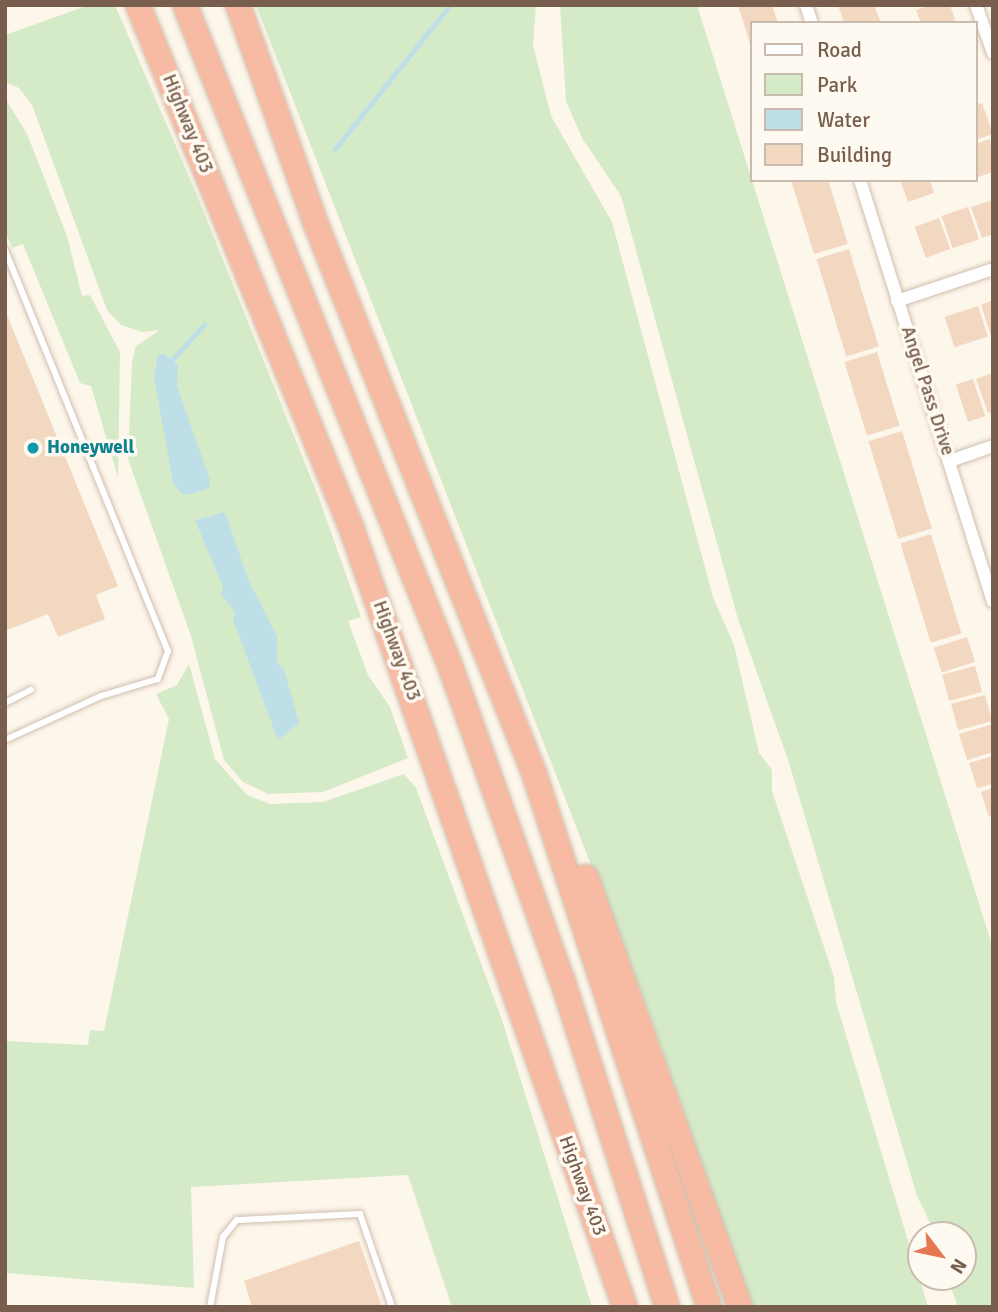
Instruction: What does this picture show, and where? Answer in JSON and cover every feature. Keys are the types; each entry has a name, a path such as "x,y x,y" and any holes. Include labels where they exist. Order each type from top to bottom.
{"highway":[{"name":"Highway 403","path":"138,5 351,527 621,1302"},
{"path":"185,5 451,668 562,979 667,1307"},
{"path":"238,5 314,219 534,773 709,1307"},
{"path":"534,773 577,852 740,1307"}],"street":[{"path":"976,5 993,53"},
{"name":"Angel Pass Drive","path":"861,182 993,601"},
{"path":"897,301 993,269"},
{"path":"950,461 993,446"}],"lane":[{"path":"5,250 168,651 158,679 101,696 5,740"},
{"path":"5,703 32,691"},
{"path":"210,1307 223,1237 237,1220 360,1214 392,1307"}],"green space":[{"path":"89,5 115,5 194,188 319,498 361,617 348,621 368,675 390,707 408,758 323,792 268,794 243,782 224,760 191,636 128,459 132,362 136,346 160,330 142,332 121,325 107,310 32,105 19,88 5,82 5,35"},
{"path":"256,5 536,5 533,45 551,116 612,222 713,597 734,645 759,753 772,770 772,791 834,977 836,1002 907,1237 907,1291 923,1291 928,1307 752,1307 646,1006"},
{"path":"560,5 697,5 750,174 750,182 753,182 993,948 993,1307 958,1307 952,1291 977,1291 977,1221 929,1221 917,1196 789,763 738,619 621,196 582,138 566,101"},
{"path":"5,98 27,134 67,236 82,296 90,295 120,352 118,477 91,386 80,383 23,244 12,248 5,231"},
{"path":"189,664 215,759 247,795 270,804 323,802 404,774 416,788 502,1020 592,1307 452,1307 408,1175 191,1187 194,1288 5,1273 5,1041 88,1045 90,1030 104,1031 169,719 156,694 177,685"}],"water":[{"path":"164,354 178,365 177,386 210,480 209,488 195,493 183,495 173,483 154,377 158,355"},
{"path":"225,512 248,579 277,636 277,663 284,669 299,723 278,740 233,620 235,612 221,594 223,587 195,520"}],"building":[{"path":"738,5 772,5 777,21 750,21 750,44"},
{"path":"838,5 874,5 880,21 843,21"},
{"path":"931,5 950,5 955,21 920,21 916,10"},
{"path":"982,103 993,134 977,139 977,104"},
{"path":"990,139 993,172 977,177 977,143"},
{"path":"792,182 829,182 848,244 814,254"},
{"path":"901,182 931,182 934,193 908,202"},
{"path":"993,200 993,234 982,238 971,207"},
{"path":"968,207 979,239 953,248 942,216"},
{"path":"939,218 950,249 926,258 915,227"},
{"path":"849,249 879,347 846,356 816,259"},
{"path":"993,300 993,338 992,339 981,305"},
{"path":"978,306 988,336 955,347 945,317"},
{"name":"Honeywell","path":"5,310 118,586 96,595 105,619 58,637 48,614 5,631"},
{"path":"877,352 900,426 867,436 844,362"},
{"path":"992,373 993,412 988,413 976,379"},
{"path":"973,379 985,416 968,422 956,385"},
{"path":"902,431 932,529 898,539 869,441"},
{"path":"931,534 961,633 931,643 900,543"},
{"path":"967,637 975,662 942,673 934,648"},
{"path":"975,666 982,692 949,701 942,675"},
{"path":"985,695 992,721 958,730 951,704"},
{"path":"993,724 993,752 967,760 959,734"},
{"path":"993,756 993,784 977,788 969,763"},
{"path":"993,788 993,815 989,817 981,792"},
{"path":"359,1241 382,1307 252,1307 244,1281"}],"waterway":[{"path":"335,149 450,5"},
{"path":"169,363 204,325"}],"place":[{"name":"Honeywell","path":"33,448"}]}
